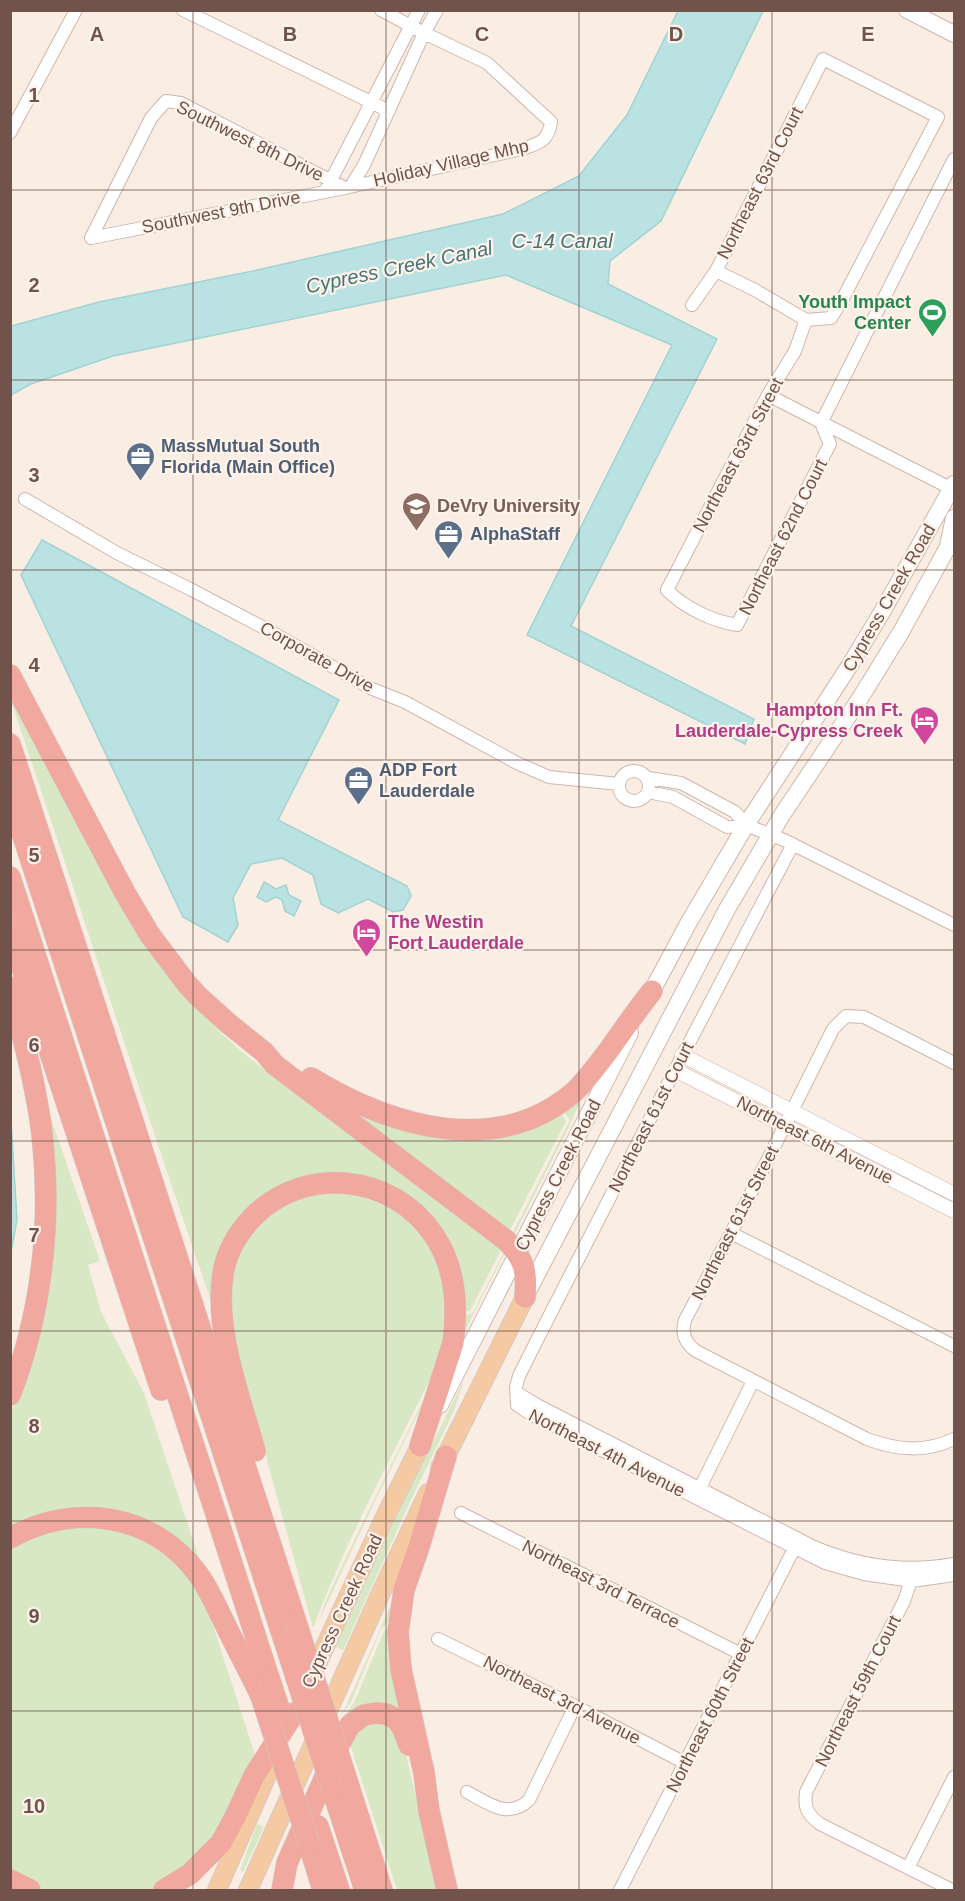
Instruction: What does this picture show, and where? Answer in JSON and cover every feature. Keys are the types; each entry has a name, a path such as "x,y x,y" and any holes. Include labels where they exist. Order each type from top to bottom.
{"highway":[{"path":"10,675 124,893 150,935 199,997 264,1052 275,1065 499,1234 518,1253 525,1268 525,1297"},
{"path":"10,744 382,1890"},
{"path":"10,796 365,1890"},
{"path":"10,877 313,1835 339,1890"},
{"path":"10,931 265,1687"},
{"path":"10,987 42,1132 46,1190 44,1246 36,1305 27,1344 10,1395"},
{"path":"264,1052 280,1058 340,1095 393,1117 444,1129 496,1128 535,1116 558,1104 575,1091 599,1063 652,991"},
{"path":"273,1552 258,1465 230,1357 221,1300 226,1260 237,1237 244,1226 262,1208 286,1193 311,1184 324,1183 350,1183 374,1188 394,1198 415,1213 433,1233 442,1248 454,1293 455,1327 453,1343 420,1446"},
{"path":"446,1455 404,1590 398,1632 401,1669 447,1890"},
{"path":"10,1538 38,1524 81,1517 108,1518 140,1528 157,1537 186,1560 207,1587 265,1687"},
{"path":"164,1890 190,1874 221,1843 254,1776 294,1713"},
{"path":"282,1890 287,1863 339,1745 350,1725 358,1717 369,1713 381,1713 391,1716 402,1726 429,1811"},
{"path":"313,1835 323,1890"},
{"path":"10,1880 30,1890"}],"main road":[{"path":"907,10 954,34"},
{"name":"Cypress Creek Road","path":"217,1890 294,1713 385,1517 652,991 746,825 850,665 954,488"},
{"name":"Cypress Creek Road","path":"248,1890 446,1455 525,1297 708,944 771,834 883,661 951,543 954,518"}],"street":[{"path":"10,133 76,10"},
{"path":"183,10 389,111"},
{"path":"381,10 424,33"},
{"path":"328,186 373,103 419,10"},
{"name":"Holiday Village Mhp","path":"348,187 364,165 424,33 437,10"},
{"name":"Holiday Village Mhp","path":"348,187 522,149 542,142 550,134 551,122 487,63 424,33"},
{"name":"Northeast 63rd Court","path":"692,304 716,271 823,59 938,117 831,318 806,320"},
{"name":"Southwest 8th Drive","path":"91,238 151,118 166,101 181,103 328,186"},
{"path":"821,423 954,159"},
{"name":"Southwest 9th Drive","path":"91,238 328,186 348,187"},
{"path":"716,271 755,290 806,320"},
{"name":"Northeast 63rd Street","path":"737,626 721,623 678,600 667,590 768,395 795,351 806,320"},
{"path":"768,395 954,488"},
{"name":"Northeast 62nd Court","path":"737,626 830,444 821,423"},
{"name":"Corporate Drive","path":"25,499 117,553 201,595 370,688 405,702 517,763 549,777 619,784"},
{"path":"648,778 650,787 642,799 628,800 621,794 619,784 623,776 631,770 640,771 648,778 681,783 735,812 746,825"},
{"path":"648,792 673,797 727,827 746,825 771,834 954,925"},
{"name":"Northeast 61st Court","path":"517,1393 516,1387 524,1366 682,1055 794,844"},
{"name":"Northeast 61st Street","path":"753,1381 696,1351 688,1345 682,1328 833,1029 846,1016 864,1017 954,1063"},
{"name":"Northeast 6th Avenue","path":"682,1055 954,1194"},
{"name":"Northeast 6th Avenue","path":"675,1070 954,1211"},
{"path":"731,1233 954,1346"},
{"path":"697,1493 753,1381 867,1439 886,1446 906,1449 943,1444 954,1439"},
{"name":"Northeast 4th Avenue","path":"517,1393 697,1493 842,1569 864,1575 954,1575"},
{"name":"Northeast 3rd Terrace","path":"461,1513 741,1654"},
{"name":"Northeast 60th Street","path":"620,1890 797,1544"},
{"name":"Northeast 4th Avenue","path":"913,1575 954,1564"},
{"name":"Northeast 59th Court","path":"908,1868 820,1824 808,1812 805,1803 806,1792 904,1601 913,1575"},
{"name":"Northeast 3rd Avenue","path":"438,1639 576,1706 685,1763"},
{"path":"467,1792 501,1809 516,1809 528,1800 576,1706"},
{"path":"952,1890 908,1868 954,1777"}],"green space":[{"path":"10,688 180,988 222,1034 247,1056 502,1248 470,1311 460,1312 449,1251 356,1179 252,1210 212,1304 11,701"},
{"path":"325,1093 407,1127 559,1110 566,1121 509,1232"},
{"path":"583,1095 514,1235 512,1234 570,1120 561,1108"},
{"path":"51,1118 100,1261 88,1265 101,1312 144,1393 200,1561 137,1520 11,1531 10,1415 22,1386 48,1119"},
{"path":"306,1192 371,1194 422,1229 448,1290 441,1350 434,1372 355,1530 313,1628 237,1351 231,1312 232,1278 239,1249 265,1213"},
{"path":"505,1250 460,1340 460,1315 472,1314"},
{"path":"437,1375 318,1623 326,1600 358,1532"},
{"path":"462,1384 453,1413 343,1650 336,1647 406,1496"},
{"path":"75,1524 120,1530 165,1554 183,1570 197,1589 209,1613 255,1755 222,1823 204,1850 156,1888 149,1890 45,1890 22,1881 11,1873 10,1547"},
{"path":"394,1598 389,1621 381,1629 351,1702 342,1715"},
{"path":"393,1623 403,1710 344,1716 354,1703 384,1631"},
{"path":"380,1720 402,1738 438,1890 397,1890 349,1741 354,1731"},
{"path":"257,1824 264,1827 243,1872 240,1870"}],"water":[{"name":"C-14 Canal","path":"678,11 763,11 661,221 610,261 608,284 717,339 571,626 754,719 745,744 527,635 672,345 506,275 113,356 31,384 11,395 11,326 99,302 253,271 503,214 579,176 627,115"},
{"path":"42,540 339,700 278,820 407,886 411,896 403,910 393,912 368,899 338,913 321,904 313,875 282,858 251,864 233,898 238,925 228,942 183,917 21,575"},
{"path":"264,882 276,889 286,885 289,895 301,901 294,916 285,911 282,900 276,897 266,902 257,897"},
{"path":"11,1120 17,1220 10,1252"}],"place":[{"name":"Youth Impact Center","path":"932,338"},
{"name":"MassMutual South Florida (Main Office)","path":"140,482"},
{"name":"DeVry University","path":"416,532"},
{"name":"AlphaStaff","path":"449,560"},
{"name":"Hampton Inn Ft. Lauderdale-Cypress Creek","path":"924,746"},
{"name":"ADP Fort Lauderdale","path":"358,806"},
{"name":"The Westin Fort Lauderdale","path":"367,958"}],"water label":[{"name":"Cypress Creek Canal","path":"399,267"}]}
